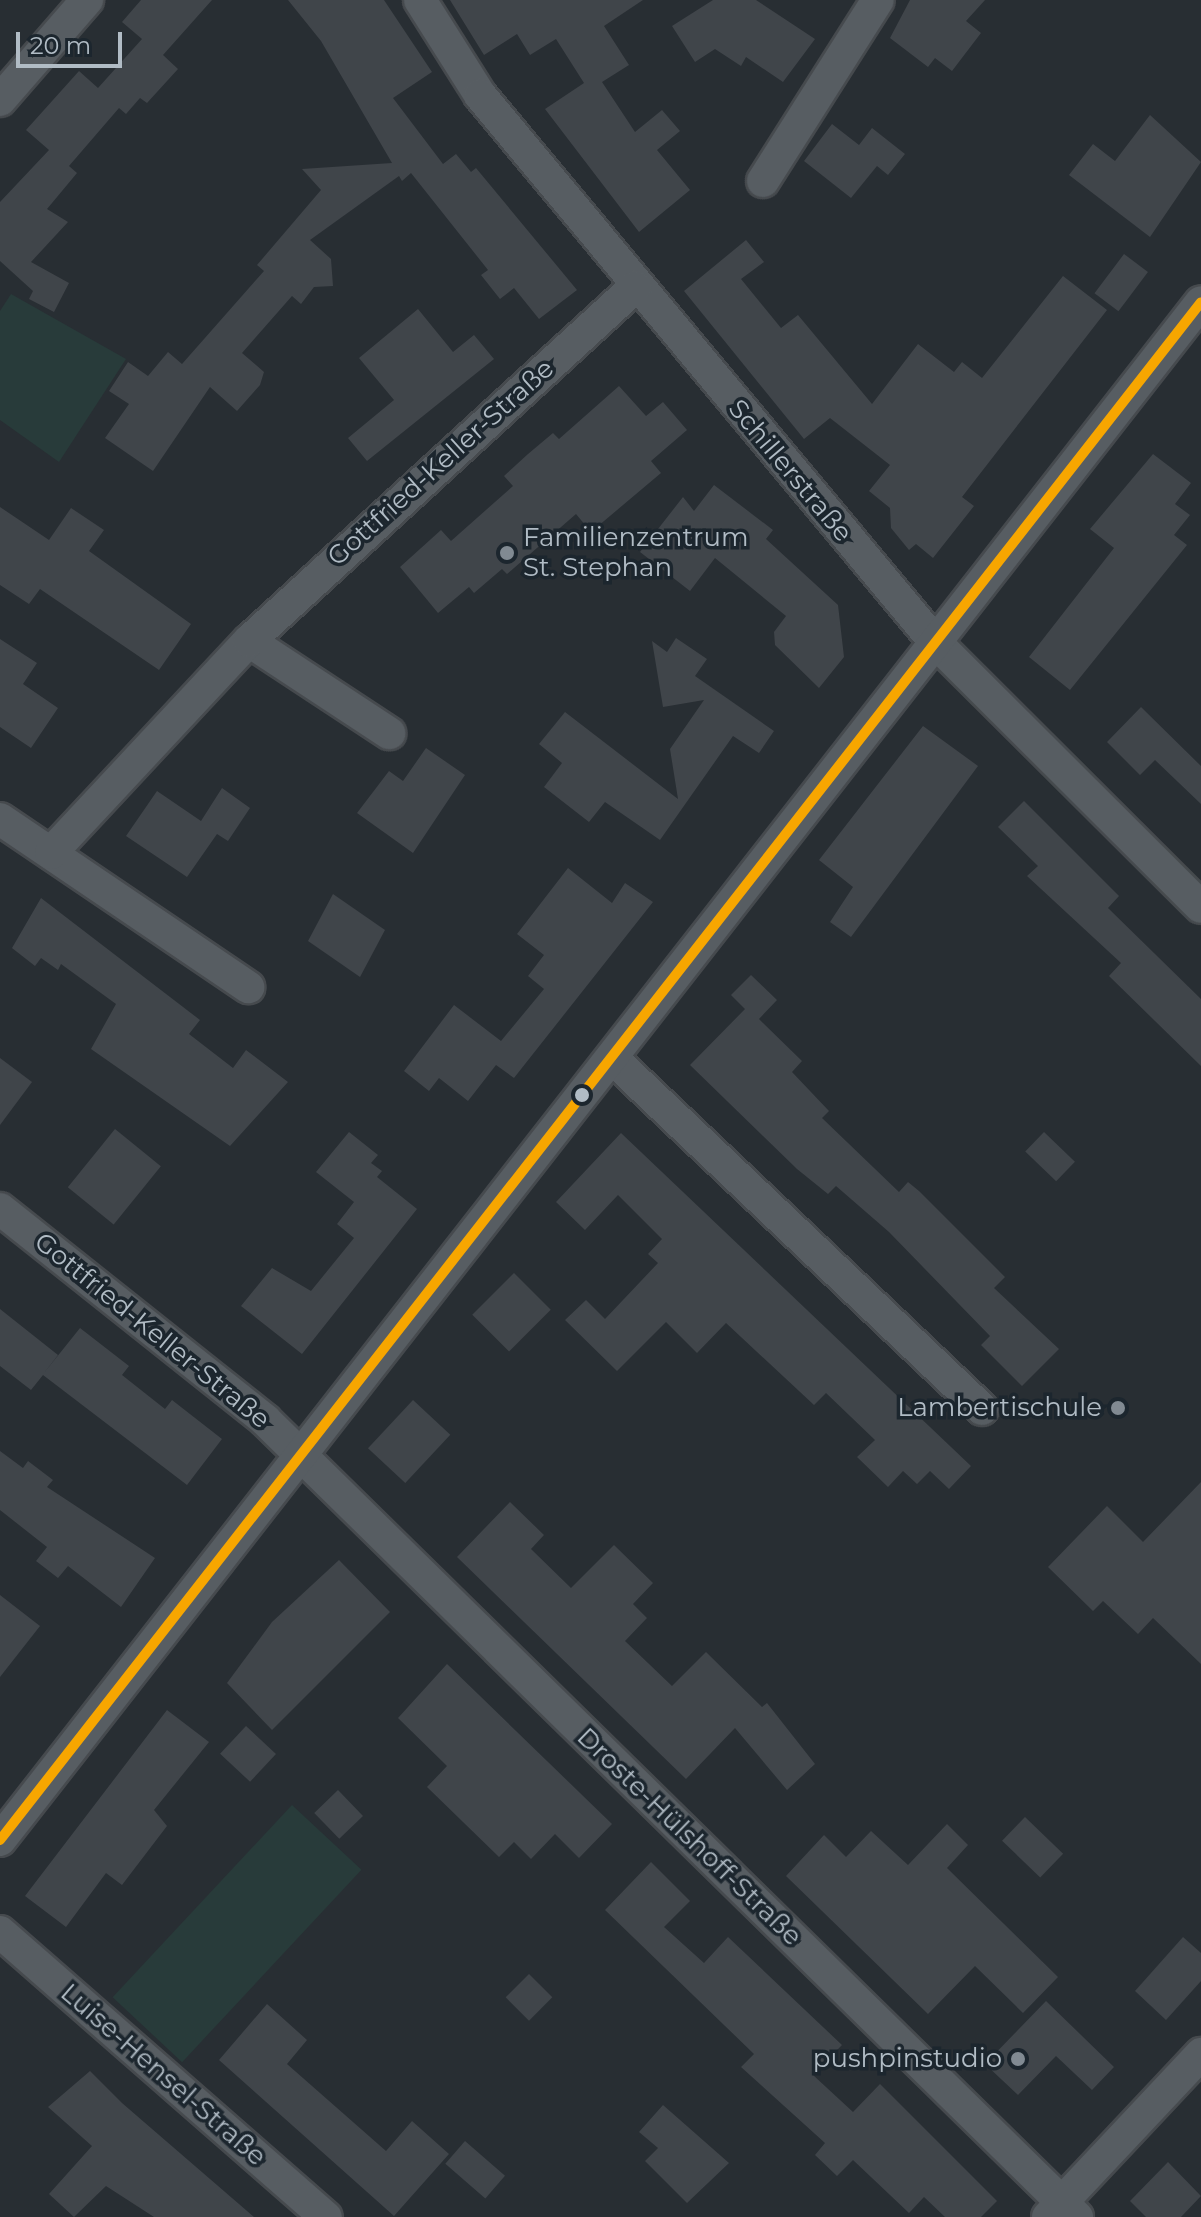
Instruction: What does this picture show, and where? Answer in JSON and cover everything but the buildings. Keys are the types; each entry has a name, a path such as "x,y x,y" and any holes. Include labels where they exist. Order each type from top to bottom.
{"street":[{"path":"0,100 87,0"},
{"name":"Schillerstraße","path":"420,0 480,95 635,287 935,642 1201,907"},
{"path":"763,181 878,0"},
{"name":"Gottfried-Keller-Straße","path":"51,853 249,641 635,287"},
{"path":"0,1840 1201,302"},
{"path":"249,641 389,733"},
{"path":"0,819 248,987"},
{"path":"612,1058 982,1409"},
{"name":"Gottfried-Keller-Straße","path":"0,1209 265,1420 301,1456"},
{"name":"Droste-Hülshoff-Straße","path":"301,1456 1062,2212"},
{"name":"Luise-Hensel-Straße","path":"0,1932 326,2217"},
{"path":"1062,2212 1201,2054"}],"green space":[{"path":"11,294 126,359 59,462 0,420 0,311"},
{"path":"292,1805 361,1870 182,2062 113,1997"}],"transit line":[{"path":"0,1840 1201,302"}],"place":[{"name":"Familienzentrum St. Stephan","path":"507,553"},
{"name":"Lambertischule","path":"1118,1408"},
{"name":"pushpinstudio","path":"1018,2059"}]}
